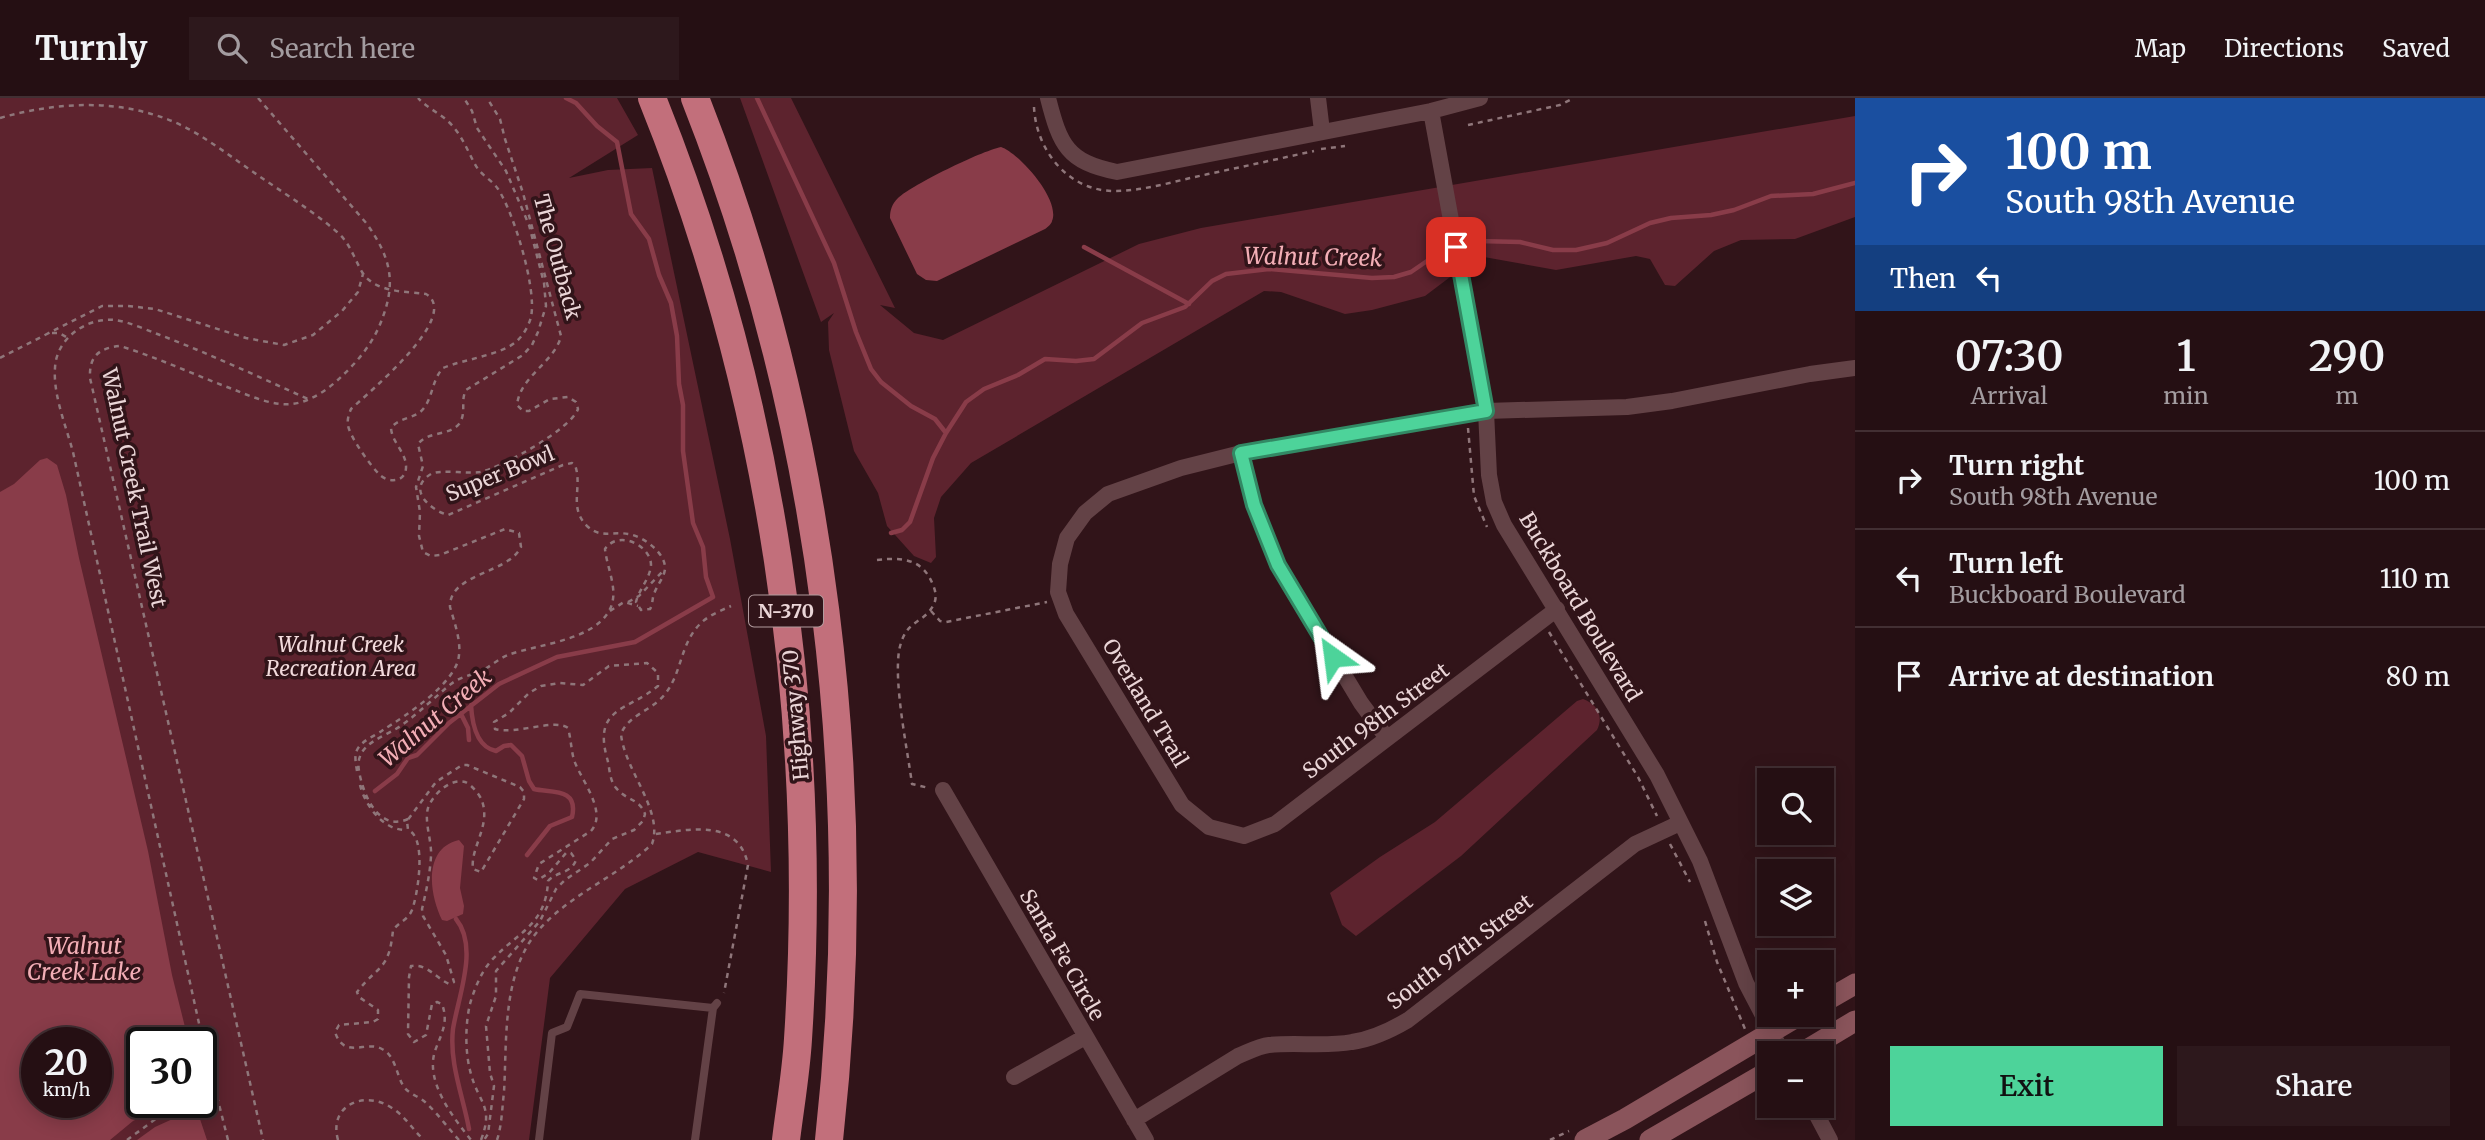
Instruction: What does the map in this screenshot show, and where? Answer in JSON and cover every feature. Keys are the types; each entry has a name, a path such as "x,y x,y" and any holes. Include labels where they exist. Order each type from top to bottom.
{"highway":[{"name":"Highway 370","path":"652,98 696,223 735,355 769,510 788,624 801,765 803,834 798,1043 786,1140"},
{"path":"678,98 727,185"},
{"name":"Highway 370","path":"695,98 727,185 765,310 789,405 814,533 827,624 841,767 842,839 839,1024 829,1140"},
{"path":"701,98 710,135"},
{"path":"798,1043 803,1140"}],"main road":[{"path":"1834,996 1855,984"},
{"path":"1822,1041 1855,1021"},
{"path":"1585,1140 1780,1027"},
{"path":"1650,1140 1757,1078"}],"street":[{"path":"1048,98 1056,129 1077,159 1095,168 1117,172 1431,111 1480,98"},
{"path":"1318,98 1322,131"},
{"name":"Buckboard Boulevard","path":"1431,111 1486,411 1489,475 1494,502 1504,525 1657,775 1700,861 1746,983 1776,1041"},
{"path":"1059,596 1060,564 1067,538 1085,513 1108,494 1181,468 1241,453 1486,411 1627,407 1855,368"},
{"path":"1241,453 1254,505 1278,565 1361,703 1387,738"},
{"name":"Overland Trail","path":"1059,596 1066,614 1182,805 1209,827"},
{"name":"South 98th Street","path":"1209,827 1244,836 1275,824 1557,609"},
{"name":"Santa Fe Circle","path":"943,790 1146,1140"},
{"name":"South 97th Street","path":"1134,1120 1253,1049 1268,1045 1349,1043 1377,1036 1409,1020 1635,844 1680,823"},
{"path":"1014,1077 1085,1037"},
{"path":"1818,1118 1830,1140"}],"lane":[{"path":"539,1140 552,1033 567,1027 580,994 715,1006 695,1140"}],"path":[{"name":"Walnut Creek Trail West","path":"258,98 367,224 388,259 390,289 384,317 366,349 338,380 309,399 289,404 256,398 120,346 108,347 92,358 90,378 263,1140"},
{"path":"0,118 56,105 82,104 139,111 181,126 206,139 340,233 363,274 377,285 426,294 435,303 435,312 420,339 407,358 351,409 348,417 350,434 381,476 399,480 405,475 407,466 391,435 391,428 395,423 421,412 428,401 436,375 443,368 515,343 524,334 531,317 532,301 516,225 499,190 476,167 455,128 418,98"},
{"name":"The Outback","path":"419,491 423,466 418,448 421,439 458,425 464,412 463,396 466,390 523,355 532,345 546,306 544,283 529,225 506,172 477,128 472,111 464,98"},
{"name":"The Outback","path":"419,491 426,479 438,472 466,473 497,467 569,423 578,409 576,402 568,397 550,399 529,411 523,411 517,405 530,377 559,345 561,336 523,193 500,119 487,98"},
{"path":"1468,125 1560,105 1574,98"},
{"path":"0,358 102,306 155,309 246,338 284,345 313,335 342,311 358,292 363,274"},
{"path":"200,1027 54,369 57,356 68,338 91,323 115,320 179,342 309,399"},
{"path":"45,335 59,333 68,338"},
{"name":"Super Bowl","path":"419,491 425,503 448,515 572,463 578,476 575,503 586,526 601,534 638,536 653,547 663,560 665,568"},
{"name":"Super Bowl","path":"408,830 393,827 379,818 368,805 358,774 357,751 363,743 409,713 447,680 459,656 450,607 452,594 462,585 514,556 519,552 522,541 519,533 505,529 440,555 427,555 420,544 419,491"},
{"path":"610,611 614,593 605,549 614,540 625,539 646,552 650,559 649,575 637,597 638,607"},
{"path":"877,560 892,558 916,562 924,568 935,591 936,600 930,610 908,628 899,653 902,710 912,784"},
{"path":"408,819 385,819 372,806 362,785 359,769 358,761 363,748 402,725 453,682 482,671 508,656 579,635 601,621 610,611 637,597 665,568"},
{"path":"628,602 645,611 650,609 665,568"},
{"path":"930,610 940,621 946,622 1059,596"},
{"path":"496,1140 502,1115 512,992 518,967 527,947 553,916 652,844 656,834 650,809 626,755 621,734 628,722 656,704 665,694 678,671 688,640 700,624 731,606"},
{"path":"1551,635 1638,777 1659,820"},
{"path":"647,663 658,673 658,686 648,695 615,712 609,719 603,737 611,781 624,796 635,800 643,809 643,821 634,830 612,839 590,863 556,889 540,921 496,971 496,996 486,1026 490,1073 494,1086 488,1134 483,1140 487,1111 468,1062 470,1004 480,977 491,961 537,920 543,909 548,881 571,869 576,860 571,853 566,853 549,873 538,880 534,878 534,874 539,864 592,831 596,816 595,806 574,759 568,728 558,723 506,732 494,728 494,722 541,686 560,682 583,685 609,666 647,663"},
{"path":"466,1134 463,1140 458,1139 424,1101 405,1088 393,1061 383,1049 351,1049 337,1038 335,1032 339,1025 378,1019 377,1010 359,997 357,992 385,965 393,930 408,917 412,909 418,879 419,850 417,838 408,830 408,819 436,782 462,765 520,786 524,792 524,799 517,813 481,872 477,872 472,863 482,836 482,800 471,785 463,781 451,783 437,793 428,807 431,855 423,916 446,955 454,982 449,984 428,970 417,965 411,966 408,1034 414,1042 426,1035 432,1004 442,1004 445,1013 444,1033 435,1053 433,1069 440,1093 471,1140"},
{"path":"656,834 699,828 716,831 729,835 743,848 747,856 748,865 726,988 715,1006"},
{"path":"1670,844 1690,881"},
{"path":"1702,913 1717,962 1746,1032"},
{"path":"217,1096 228,1140"},
{"path":"338,1140 335,1128 337,1118 347,1107 364,1101 374,1101 392,1108 424,1140"},
{"path":"127,1140 157,1118"}],"green space":[{"name":"Walnut Creek Recreation Area","path":"0,98 617,98 638,135 569,178 608,170 652,168 730,539 766,736 771,872 698,852 625,889 550,978 529,1140 0,1140"},
{"path":"740,98 791,98 895,308 880,305 914,333 943,340 1139,244 1201,228 1855,116 1855,217 1795,239 1741,240 1714,251 1675,286 1665,285 1650,259 1636,256 1556,270 1484,257 1470,262 1425,296 1372,310 1345,314 1281,292 1264,291 971,463 941,497 934,518 936,557 931,563 914,556 887,526 878,493 854,451 829,350 828,322 834,313 821,322"},
{"path":"1583,699 1598,711 1600,720 1597,730 1461,856 1356,936 1342,925 1330,893 1435,822 1577,701"}],"water":[{"path":"1001,147 1018,158 1045,190 1053,212 1051,223 1045,229 937,281 926,280 917,274 890,218 893,205 906,192 932,177"},
{"name":"Walnut Creek Lake","path":"47,458 57,465 148,851 185,1027 126,1027 126,1118 139,1118 110,1140 0,1140 0,492 14,484 40,460"},
{"path":"459,840 464,846 460,888 463,914 447,921 442,920 434,898 432,873 439,852"},
{"path":"175,1118 200,1118 207,1140 137,1140 155,1127"}],"waterway":[{"path":"375,791 397,774 408,758 417,755 449,723 499,684 557,657 635,642 713,597 706,577 703,547 693,523 683,451 683,405 679,384 677,336 671,303 659,275 649,239 631,214 617,142 597,126 576,103 566,98"},
{"path":"757,98 834,263 871,369 881,382 911,406 935,419 946,433"},
{"name":"Walnut Creek","path":"1477,241 1520,242 1553,250 1576,250 1607,243 1650,223 1671,218 1711,215 1734,210 1771,196 1813,194 1855,183"},
{"path":"1084,247 1189,304"},
{"name":"Walnut Creek","path":"891,533 902,530 910,522 933,458 946,433 966,402 984,389 1018,375 1045,359 1094,359 1142,323 1185,307 1212,281 1226,274 1269,269 1372,278 1394,277 1411,272 1427,261"},
{"path":"471,705 476,733 484,745 496,751 511,745 522,756 534,789 562,793 571,801 572,817 550,826 527,855"},
{"path":"461,714 468,728 469,740"},
{"path":"456,919 463,930 466,958 452,1042 457,1079 469,1129"}],"route":[{"path":"1333,657 1278,565 1254,505 1241,453 1486,411 1456,247"}]}
